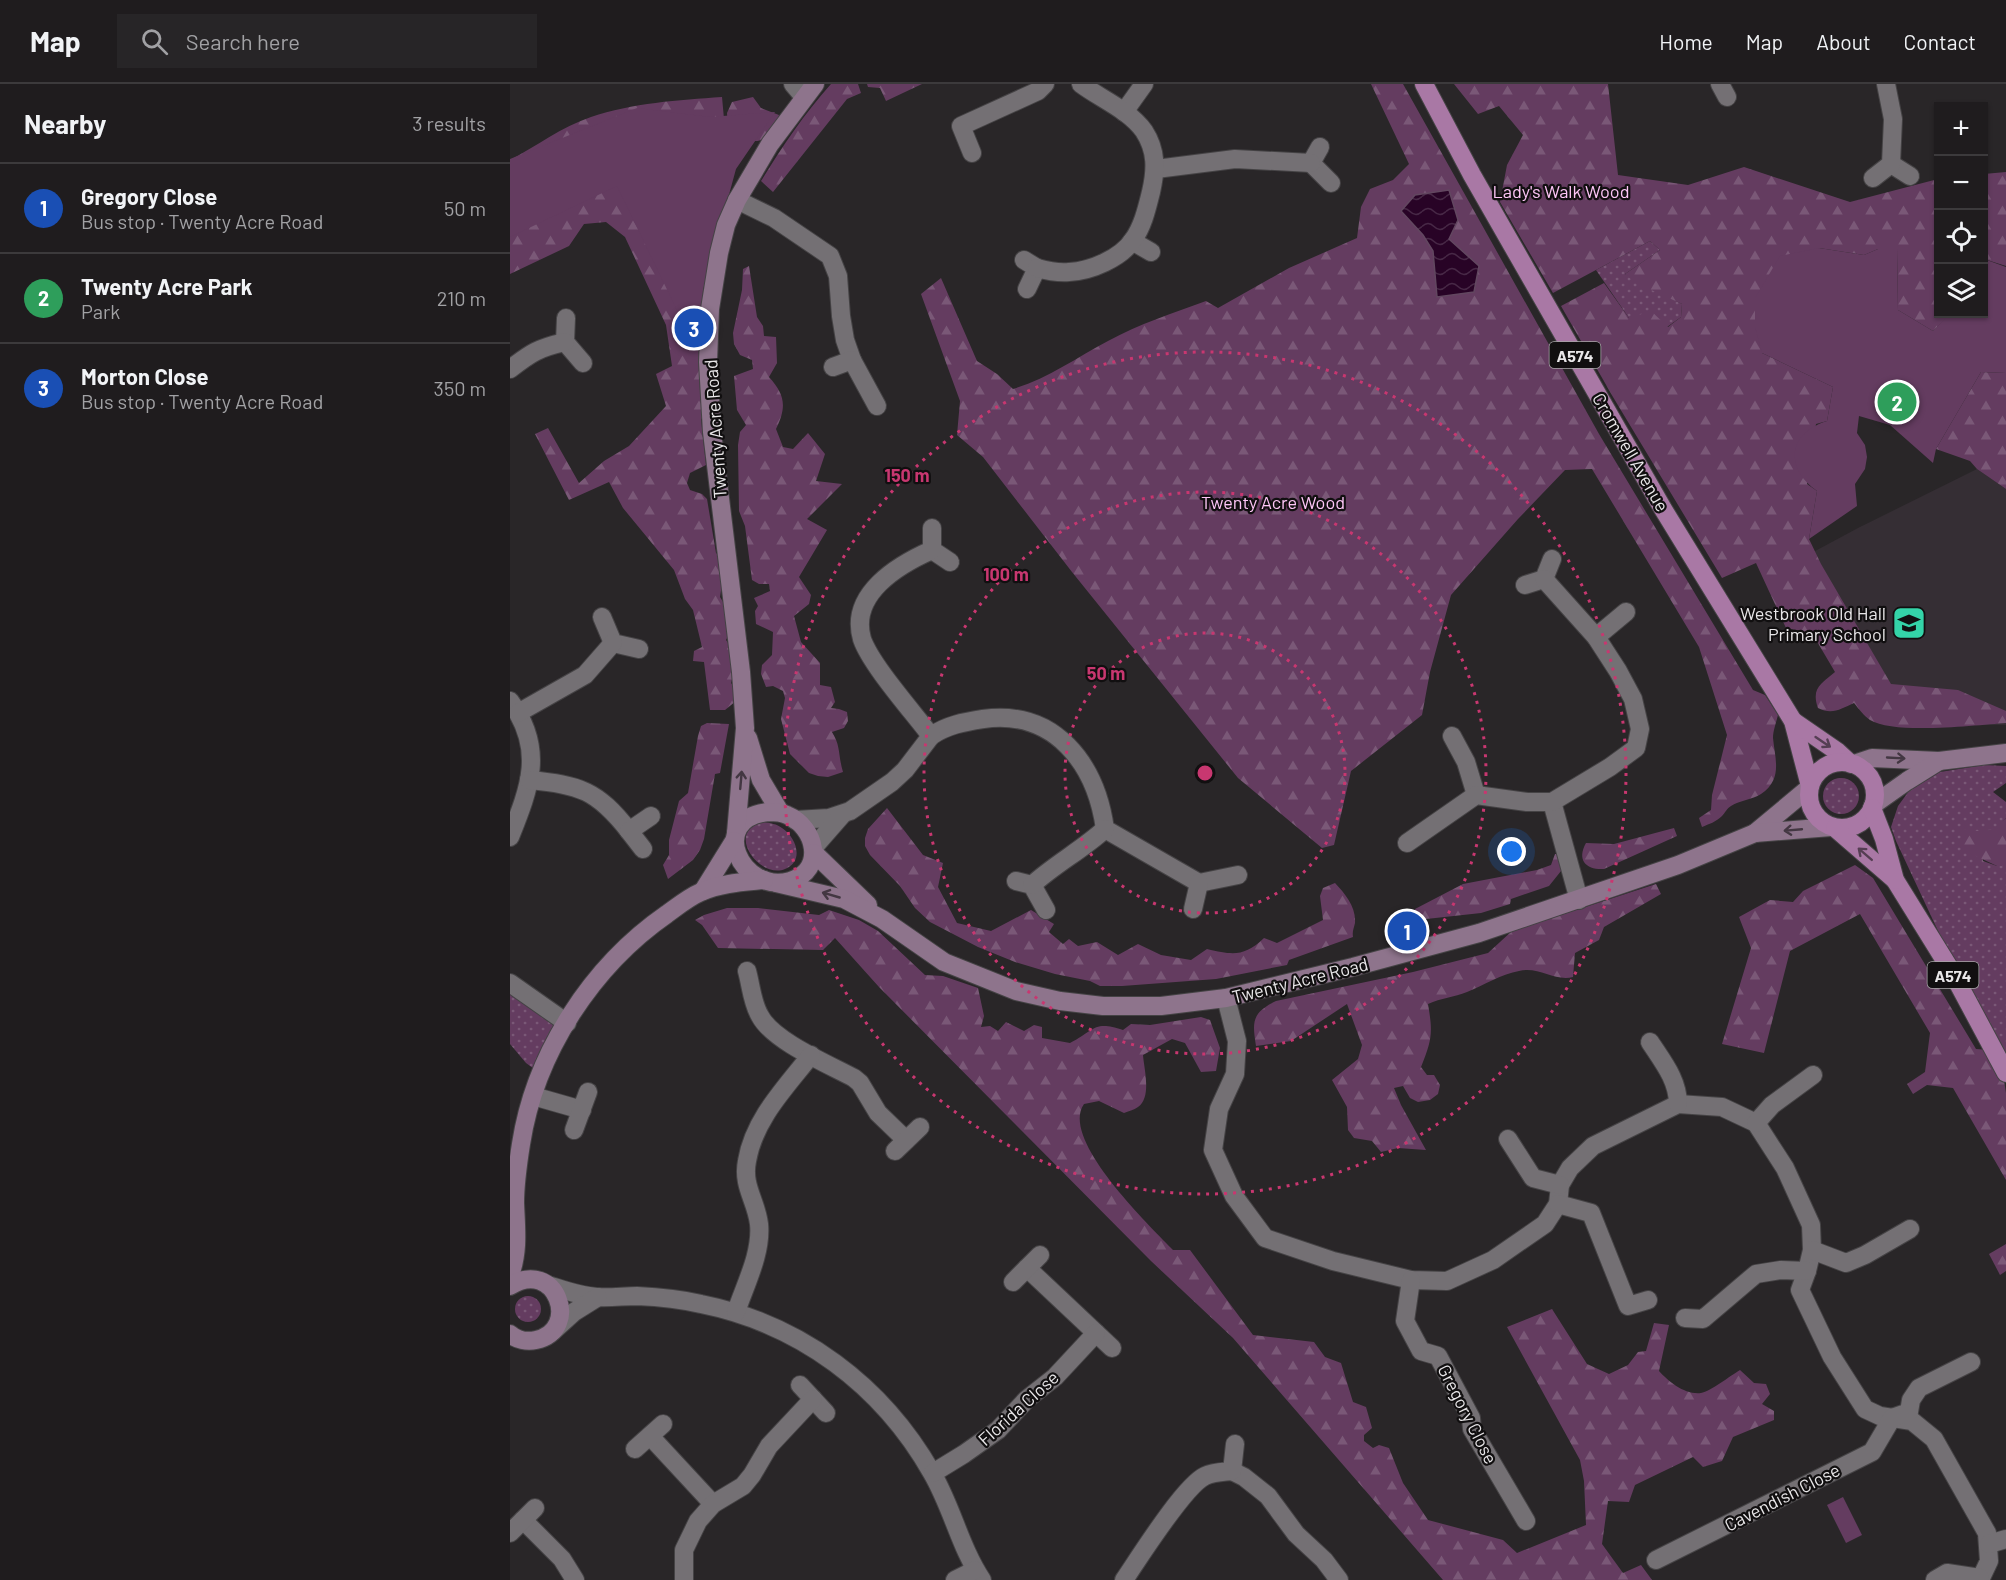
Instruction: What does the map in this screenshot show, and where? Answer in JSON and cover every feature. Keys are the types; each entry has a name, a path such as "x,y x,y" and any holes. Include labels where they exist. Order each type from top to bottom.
{"main road":[{"name":"Cromwell Avenue","path":"1424,84 1472,175 1663,509 1793,721 1810,787"},
{"name":"Cromwell Avenue","path":"1793,721 1852,764"},
{"path":"1810,787 1815,776 1831,764 1841,762 1852,764"},
{"name":"A574","path":"1852,764 1869,777 1873,786 1875,795 1873,807 1895,880 1952,972 2006,1073"},
{"name":"A574","path":"1810,787 1809,798 1815,816 1833,827 1895,880"},
{"path":"1833,827 1846,828 1857,825 1866,818 1873,807"}],"street":[{"path":"972,153 961,126 1038,92 1045,84"},
{"path":"1027,289 1031,264 1054,272 1086,269 1115,256 1132,241 1142,224 1156,169 1155,156 1143,129 1124,112 1081,84"},
{"path":"1124,112 1144,84"},
{"path":"1873,178 1891,164 1893,118 1886,84"},
{"name":"Twenty Acre Road","path":"735,837 745,728 741,672 712,432 708,362 710,309 714,276 726,225 737,200 804,88"},
{"path":"1156,169 1235,159 1315,155 1331,183"},
{"path":"1891,164 1910,177"},
{"path":"737,200 774,218 830,256 838,276 845,340 852,360 877,406"},
{"path":"1132,241 1151,252"},
{"path":"566,318 565,342 583,363"},
{"path":"510,369 528,354 565,342"},
{"path":"833,367 852,360"},
{"path":"932,528 932,550"},
{"path":"932,550 950,562"},
{"path":"931,736 872,657 863,641 860,622 866,603 878,584 902,565 932,550"},
{"path":"1544,579 1552,559"},
{"path":"1525,585 1544,579"},
{"path":"1407,843 1476,795 1527,802 1552,802 1610,767 1636,747 1641,729 1633,699 1596,637 1544,579"},
{"path":"1596,637 1626,612"},
{"path":"602,617 614,642 639,649"},
{"path":"510,837 527,795 531,746 528,733 514,707 585,675 614,642"},
{"path":"510,1275 517,1244 516,1177 521,1141 533,1096 549,1056 567,1023 600,975 631,941 688,898 724,885 790,881 799,876 806,870 814,850 842,815 892,782 905,770 931,736 952,725 992,718 1023,720 1047,728 1059,738 1081,763 1101,805 1105,829"},
{"name":"Twenty Acre Road","path":"745,728 760,780 788,816"},
{"path":"1452,736 1466,762 1476,795"},
{"path":"1852,764 1872,758 1939,761 2006,753"},
{"path":"1873,807 1907,781 1939,761"},
{"path":"529,780 555,782 588,792 608,805 643,849"},
{"name":"Twenty Acre Road","path":"770,881 844,899 882,919 944,962 1016,991 1060,1001 1103,1006 1161,1006 1226,998 1353,968 1457,939 1579,900 1678,865 1755,833 1810,787"},
{"path":"1552,802 1579,900"},
{"path":"703,891 742,822 749,816 759,813 822,819 842,815"},
{"path":"628,831 651,816"},
{"path":"788,816 805,830 814,850"},
{"name":"Twenty Acre Road","path":"1755,833 1833,827"},
{"path":"1046,910 1024,883 1085,847 1105,829"},
{"path":"1105,829 1199,883 1238,876"},
{"path":"735,837 737,854 743,865 753,875 770,881"},
{"name":"Twenty Acre Road","path":"814,850 882,919"},
{"path":"1193,909 1199,883"},
{"path":"747,970 756,1006 766,1024 789,1043 860,1083 900,1145 920,1126"},
{"path":"510,983 567,1023"},
{"path":"1226,998 1237,1041 1235,1074 1219,1109 1213,1150 1234,1196 1265,1238 1333,1261 1411,1280 1447,1281 1493,1260 1545,1224 1558,1204 1560,1185 1570,1168 1593,1146 1678,1104 1722,1107 1756,1123 1785,1168 1811,1225 1812,1250 1808,1271 1800,1290 1832,1357 1865,1409 1880,1416 1912,1421 1934,1439 1987,1533 1997,1541 1980,1579 1947,1573 1935,1580"},
{"path":"1650,1042 1672,1077 1678,1093 1678,1104"},
{"path":"735,1312 758,1247 759,1221 745,1175 751,1143 765,1113 811,1055"},
{"path":"1756,1123 1772,1105 1813,1075"},
{"path":"574,1130 588,1092"},
{"path":"533,1096 582,1110"},
{"path":"1508,1139 1533,1178 1560,1185"},
{"path":"1558,1204 1591,1213 1628,1306 1648,1300"},
{"path":"1812,1250 1846,1263 1865,1255 1910,1229"},
{"path":"517,1244 544,1283 555,1292 559,1301 561,1311 553,1331"},
{"path":"1013,1282 1040,1255"},
{"path":"1027,1268 1112,1348"},
{"path":"1685,1318 1703,1319 1756,1274 1781,1270 1808,1271"},
{"path":"510,1286 530,1279 572,1293 598,1297 672,1298 735,1312 768,1324 826,1356 871,1391 913,1443 933,1473 978,1575 956,1580"},
{"name":"Gregory Close","path":"1411,1280 1405,1321 1421,1351 1438,1356 1471,1418 1472,1429 1526,1521"},
{"path":"510,1347 544,1337 574,1312 598,1297"},
{"name":"Florida Close","path":"933,1473 998,1430 1027,1399 1055,1377 1096,1333"},
{"path":"510,1334 524,1340 534,1341"},
{"name":"Cavendish Close","path":"1656,1560 1872,1452 1892,1418 1909,1412 1911,1400 1919,1388 1971,1362"},
{"path":"800,1385 826,1413"},
{"path":"684,1580 684,1550 698,1521 713,1504 743,1486 770,1446 813,1399"},
{"path":"635,1449 657,1430 713,1504"},
{"path":"1232,1471 1235,1444"},
{"path":"1124,1580 1188,1490 1203,1476 1232,1471 1244,1477 1268,1496 1296,1534 1324,1560 1339,1580"},
{"path":"523,1520 562,1559 575,1580"}],"shaded area":[{"name":"Westbrook Old Hall Primary School","path":"1977,469 2006,489 2006,725 1921,725 1885,717 1804,557"}],"green space":[{"path":"831,84 858,84 861,93 847,99 773,192 761,181 794,131"},
{"path":"867,84 922,84 886,101 880,88 868,87"},
{"name":"Twenty Acre Wood","path":"1371,84 1403,84 1599,434 1753,690 1765,695 1778,715 1773,735 1776,768 1772,782 1761,794 1731,806 1712,823 1702,827 1699,818 1711,810 1712,795 1727,735 1699,647 1592,469 1565,470 1451,595 1430,672 1422,715 1351,771 1334,845 1322,848 1238,778 1072,572 983,457 957,435 960,401 921,294 941,278 977,361 997,374 1013,389 1050,374 1120,335 1156,319 1206,301 1218,308 1289,268 1357,238 1361,207 1370,189 1393,180 1409,164"},
{"name":"Lady's Walk Wood","path":"1454,84 1608,84 1618,175 1688,185 1744,167 1850,202 1934,180 1934,318 1947,318 1933,331 1898,310 1897,249 1878,249 1864,255 1819,248 1762,353 1833,387 1827,421 1816,424 1807,484 1817,491 1809,539 1821,564 1891,684 1958,690 2006,711 2006,723 1936,728 1897,727 1882,725 1870,720 1854,703 1832,711 1818,708 1817,691 1822,683 1835,672 1812,633 1786,628 1756,563 1722,578 1561,306 1604,283 1629,318 1651,311 1668,327 1681,317 1682,304 1636,283 1625,274 1660,250 1650,241 1553,293 1500,202 1507,165 1523,135 1499,106 1478,114"},
{"path":"722,97 727,152 510,160 569,126 607,112 656,103"},
{"path":"753,97 761,108 779,115 777,130 758,141 748,140 728,131 727,113 732,102"},
{"path":"637,108 710,117 775,112 736,169 703,290 702,362 617,186 510,237 510,159"},
{"path":"620,161 697,282 705,307 699,364 700,391 707,397 708,415 701,419 706,465 690,473 687,483 690,490 702,494 707,499 716,553 723,559 724,571 720,597 728,610 729,634 726,640 736,661 731,683 736,690 736,701 725,710 710,710 704,662 693,661 694,651 702,647 693,610 685,599 674,570 623,508 609,482 569,500 535,434 548,428 579,483 604,461 629,446 666,406 656,374 672,366 666,325 625,237 606,222 584,224 569,246 510,274 510,210"},
{"path":"2006,172 2006,266 1988,260 1988,174"},
{"path":"1650,241 1660,250 1625,274 1682,304 1681,317 1667,327 1629,318 1596,270"},
{"path":"1819,248 1864,255 1878,249 1897,249 1898,310 1933,331 1946,318 1988,318 1988,260 2006,267 2006,373 1981,372 1936,449 1933,463 1890,425 1859,416 1857,433 1865,445 1867,457 1865,469 1855,484 1857,506 1809,539 1817,491 1799,472 1795,462 1795,452 1804,434 1827,421 1833,387 1762,353 1755,327 1755,298 1780,256"},
{"path":"749,266 757,317 763,326 764,336 776,337 777,363 769,377 783,401 782,414 776,429 783,447 793,449 808,433 825,454 816,481 842,484 807,519 827,530 799,577 811,595 809,604 794,616 801,642 820,663 820,685 831,687 835,702 831,708 847,712 848,721 844,728 832,732 838,747 843,772 828,777 809,773 790,754 781,719 785,698 783,691 773,686 766,687 761,674 762,665 772,655 773,632 756,624 755,611 758,606 754,598 770,591 769,584 759,584 752,580 745,526 739,511 738,445 740,432 746,425 737,410 734,376 753,369 752,360 740,355 734,344 733,333 742,290 743,269"},
{"path":"1981,372 2006,373 2006,489 1977,469 1970,461 1936,449"},
{"path":"707,723 729,724 720,773 715,774 704,839 693,860 668,879 663,865 669,855 669,840 679,801 688,793 701,726"},
{"path":"1984,765 2006,766 2006,783 1993,792 2006,802 2006,818 1997,829 1982,832 1983,861 1997,866 2006,866 2006,1071 1997,1057 1891,827 1898,806 1909,791 1940,772"},
{"path":"1841,778 1854,783 1859,796 1854,809 1841,814 1828,809 1823,796 1828,783"},
{"path":"887,808 923,855 943,863 938,887 957,923 991,931 1031,910 1054,924 1049,932 1063,944 1069,939 1078,946 1097,942 1118,955 1138,944 1161,955 1191,960 1207,949 1238,953 1250,949 1264,938 1277,943 1323,920 1320,896 1323,888 1335,883 1346,896 1354,911 1353,937 1289,960 1287,965 1216,979 1100,986 1090,981 1055,974 1015,962 978,947 930,922 915,908 900,886 870,855 865,846 868,829"},
{"path":"2006,818 2006,866 1997,866 1961,849 1963,829 1987,831"},
{"path":"764,822 780,827 787,832 794,843 797,855 791,865 785,869 775,870 765,867 750,853 746,843 746,834 752,827"},
{"path":"1674,828 1677,836 1604,869 1588,866 1583,859 1583,849 1586,843 1614,844"},
{"path":"1555,854 1563,854 1565,866 1549,886 1511,899 1510,904 1481,913 1417,920 1415,909 1463,884 1537,870 1551,865"},
{"path":"1855,865 1873,878 1976,1049 1989,1050 2003,1074 2006,1093 2006,1180 1953,1088 1927,1085 1913,1094 1907,1084 1925,1072 1930,1033 1860,914 1790,951 1764,1053 1722,1044 1751,948 1739,917 1770,900 1793,902 1803,891"},
{"path":"1656,884 1661,894 1604,927 1599,940 1575,953 1573,977 1566,978 1526,970 1513,972 1467,992 1428,1004 1431,1022 1430,1036 1421,1067 1427,1075 1434,1075 1440,1085 1438,1094 1430,1100 1418,1102 1410,1098 1403,1086 1394,1088 1426,1150 1398,1148 1381,1152 1372,1141 1354,1138 1348,1130 1347,1107 1332,1080 1358,1059 1362,1045 1347,1004 1291,1041 1256,1046 1255,1019 1262,1010 1276,1001 1413,972 1488,953 1512,931"},
{"path":"727,908 758,908 819,915 829,910 859,920 878,931 925,975 943,976 978,988 984,1016 981,1027 990,1026 998,1031 1006,1022 1024,1031 1034,1025 1042,1027 1042,1038 1070,1043 1100,1026 1123,1030 1131,1024 1150,1025 1201,1017 1210,1020 1220,1048 1216,1071 1201,1072 1185,1043 1172,1039 1143,1055 1146,1090 1145,1097 1138,1107 1124,1113 1099,1101 1084,1104 1080,1119 1084,1138 1110,1181 1128,1202 1173,1250 1190,1250 1253,1335 1314,1342 1325,1357 1341,1363 1353,1402 1366,1407 1372,1428 1364,1435 1364,1441 1373,1448 1379,1445 1389,1448 1403,1483 1428,1520 1503,1540 1517,1553 1586,1525 1584,1481 1580,1460 1507,1327 1552,1309 1587,1364 1609,1374 1628,1365 1638,1352 1646,1351 1654,1323 1669,1325 1659,1371 1683,1390 1701,1393 1740,1370 1754,1383 1766,1384 1770,1394 1762,1404 1774,1411 1774,1420 1733,1437 1722,1461 1703,1467 1693,1457 1635,1485 1629,1502 1608,1501 1602,1544 1623,1573 1641,1565 1652,1580 1443,1580 1233,1338 1151,1261 879,987 835,938 823,950 718,948 702,925 695,920"},
{"path":"510,983 567,1023 541,1074 526,1063 510,1044"},
{"path":"2006,1244 2006,1271 2000,1275 1989,1254"},
{"path":"528,1296 537,1300 541,1309 537,1318 528,1322 519,1318 515,1309 519,1300"},
{"path":"1843,1497 1862,1535 1846,1543 1827,1505"}],"water":[{"path":"1449,190 1458,220 1449,239 1479,266 1474,292 1437,297 1433,251 1423,235 1401,211 1415,195"}],"place":[{"name":"Morton Close","path":"694,328"},
{"name":"Twenty Acre Park","path":"1897,402"},
{"name":"Westbrook Old Hall Primary School","path":"1909,623"},
{"name":"Gregory Close","path":"1407,931"}]}
